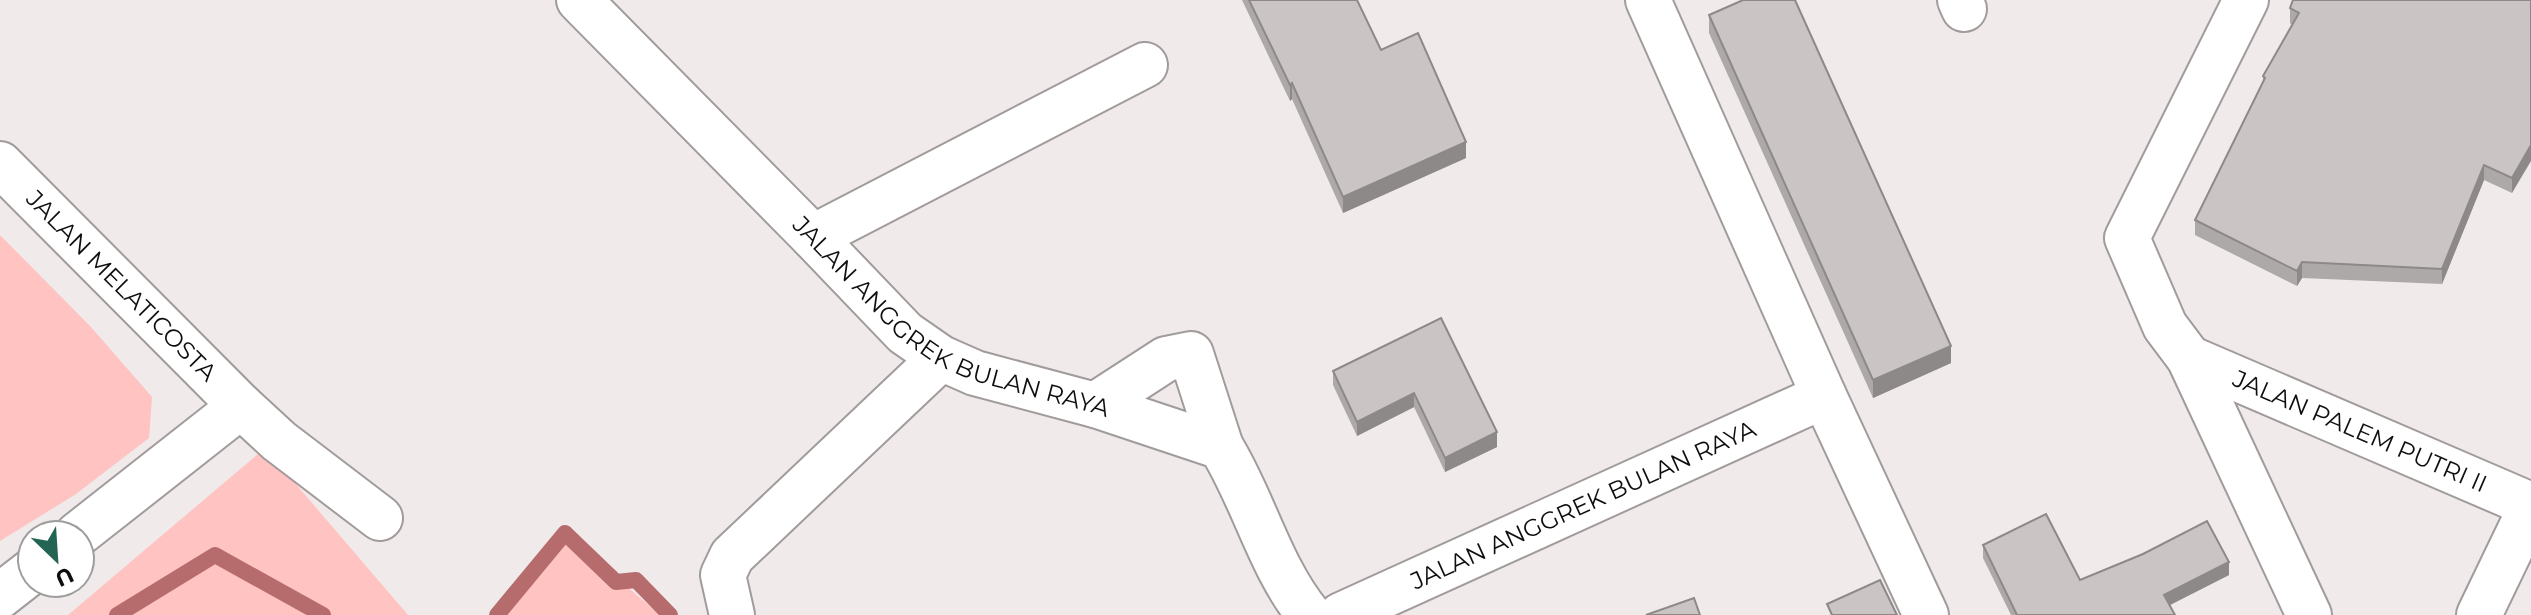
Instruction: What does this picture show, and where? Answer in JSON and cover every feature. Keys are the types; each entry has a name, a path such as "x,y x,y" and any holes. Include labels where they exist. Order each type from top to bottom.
{"street":[{"name":"JALAN ANGGREK BULAN RAYA","path":"579,0 905,333 941,358 975,373 1095,405 1221,447"},
{"path":"1648,0 1824,396 1926,615"},
{"name":"JALAN PALEM PUTRI II","path":"2246,0 2127,238 2165,326 2189,358 2309,615"},
{"path":"813,237 1145,65"},
{"name":"JALAN MELATICOSTA","path":"0,164 241,406 279,441 380,518"},
{"path":"1095,405 1166,359 1191,354 1221,447 1234,467 1291,593 1309,615"},
{"path":"732,615 723,575 732,556 941,358"},
{"name":"JALAN PALEM PUTRI II","path":"2189,358 2531,506"},
{"name":"JALAN ANGGREK BULAN RAYA","path":"1341,615 1824,396"},
{"path":"96,520 241,406"},
{"path":"2479,615 2531,506"},
{"path":"0,596 16,584"}],"shaded area":[{"path":"0,235 91,327 152,397 149,438 76,494 36,519 16,519 16,531 0,541"},
{"path":"265,448 408,615 68,615 87,599 96,599 96,591"},
{"path":"565,533 660,615 497,615"}],"building":[{"path":"1249,0 1357,0 1381,50 1418,33 1466,142 1343,197 1292,83 1290,85"},
{"path":"1743,0 1795,0 1951,346 1873,380 1709,15"},
{"path":"2293,0 2531,0 2531,145 2512,178 2484,165 2442,269 2302,262 2297,271 2195,220 2265,78 2263,76 2299,13 2290,8"},
{"path":"1441,318 1497,432 1445,458 1414,393 1357,422 1333,371"},
{"path":"2046,514 2080,580 2143,554 2207,521 2229,562 2164,595 2175,615 2017,615 1983,545"},
{"path":"1880,580 1897,615 1832,615 1827,604"},
{"path":"1694,598 1700,615 1646,615"}],"waterway":[{"path":"497,615 565,533 616,582 636,580 670,615"},
{"path":"117,615 215,555 323,615"}]}
